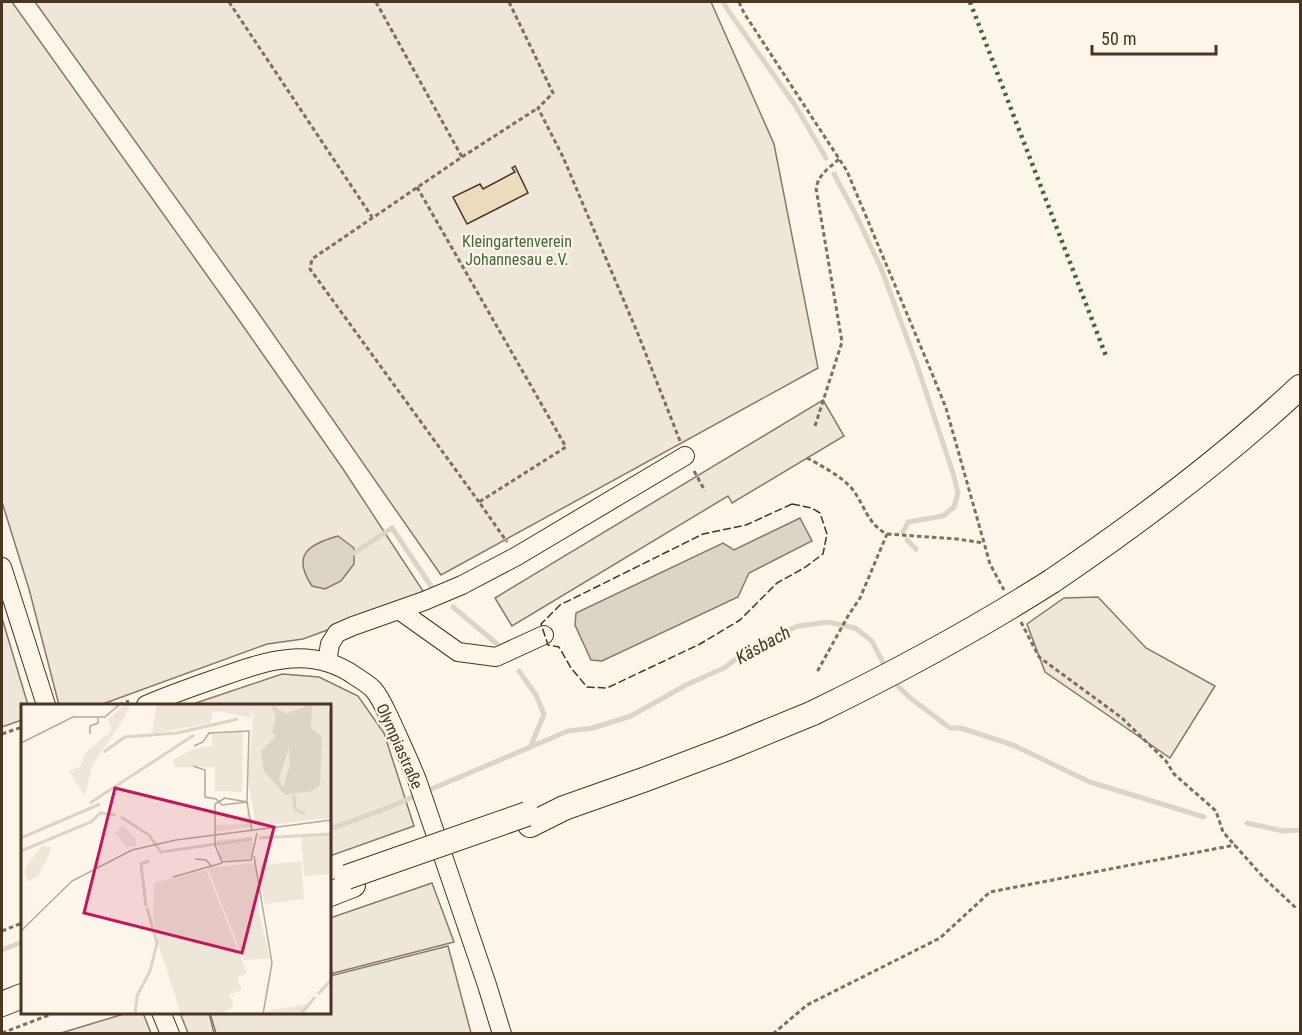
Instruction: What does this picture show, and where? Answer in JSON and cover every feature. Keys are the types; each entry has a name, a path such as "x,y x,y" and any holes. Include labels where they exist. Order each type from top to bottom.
{"main road":[{"path":"340,885 564,808 728,748 813,712 910,665 1006,611 1140,520 1238,443 1300,387"},
{"path":"2,1004 21,996"},
{"path":"2,1016 21,1008"}],"street":[{"path":"327,662 330,644 337,633 462,585 517,556 685,456"},
{"path":"2,567 46,704"},
{"path":"399,610 458,652 496,657 544,635"},
{"name":"Olympiastraße","path":"140,702 270,661 307,657 345,669 374,690 385,707 417,780 502,1034"},
{"path":"162,1014 170,1034"}],"path":[{"path":"229,2 372,217"},
{"path":"376,2 462,157"},
{"path":"509,2 553,93 538,108 312,259 310,269 517,556"},
{"path":"739,2 847,171 946,408 990,564 1007,595"},
{"path":"538,108 563,157 638,334 685,456 705,491"},
{"path":"815,426 842,342 816,188 822,174 839,159"},
{"path":"417,187 566,447 479,501"},
{"path":"807,458 834,474 853,489 869,520 882,532 984,543"},
{"path":"817,672 860,598 887,534"},
{"path":"1017,616 1039,657 1122,718 1166,761 1174,774 1216,811 1223,832 1264,878 1296,908"},
{"path":"2,734 21,727"},
{"path":"774,1034 807,1005 940,938 990,892 1235,845"},
{"path":"2,931 21,923"},
{"path":"2,1033 52,1014"}],"green space":[{"path":"2,2 12,2 343,469 425,594 303,639 267,644 103,704 59,704 29,589 2,502"},
{"name":"Kleingartenverein Johannesau e.V.","path":"35,2 711,2 774,144 818,368 441,575 255,308"},
{"path":"1098,597 1146,648 1215,686 1170,758 1045,672 1027,624 1064,598"},
{"path":"2,618 28,704 21,704 21,720 2,727"},
{"path":"282,674 319,677 358,696 384,733 414,826 332,855 332,704 193,704"},
{"path":"432,883 454,942 332,973 332,917"},
{"path":"124,1014 143,1014 151,1033 61,1033"},
{"path":"180,1014 209,1014 214,1033 188,1033"}],"shaded area":[{"path":"823,400 844,436 732,503 728,496 512,626 495,598"},
{"path":"800,518 812,541 749,573 738,597 602,661 591,660 575,625 576,613 723,543 734,550"},
{"path":"338,536 354,548 354,564 341,581 325,589 312,586 303,566 306,552 319,543"},
{"path":"448,946 471,1033 216,1033 210,1014 332,1014 332,975"}],"building":[{"path":"515,166 528,193 467,224 453,197 480,184 483,189 515,172 512,168"}],"waterway":[{"path":"723,2 795,105 826,158"},
{"path":"834,174 881,268 917,365 958,493 954,507 943,516 908,522 903,532"},
{"path":"354,553 392,528 431,586"},
{"path":"907,540 916,549"},
{"path":"453,607 497,644"},
{"name":"Käsbach","path":"332,828 387,808 568,731 593,728 631,716 686,685 724,668 746,651 798,626 828,622 855,628 872,641 886,669"},
{"path":"519,671 536,695 544,714 531,746"},
{"name":"Käsbach","path":"892,680 909,697 950,728 961,728 1013,745 1090,782 1204,817"},
{"name":"Käsbach","path":"1247,823 1283,831 1300,830"},
{"name":"Käsbach","path":"2,950 21,942"}],"hedge":[{"path":"970,2 1106,356"}],"fence":[{"path":"792,504 812,508 820,513 827,534 823,554 777,583 740,620 700,644 607,688 587,687 571,668 559,647 548,645 541,624 560,605 703,534 746,525 792,504"}]}
